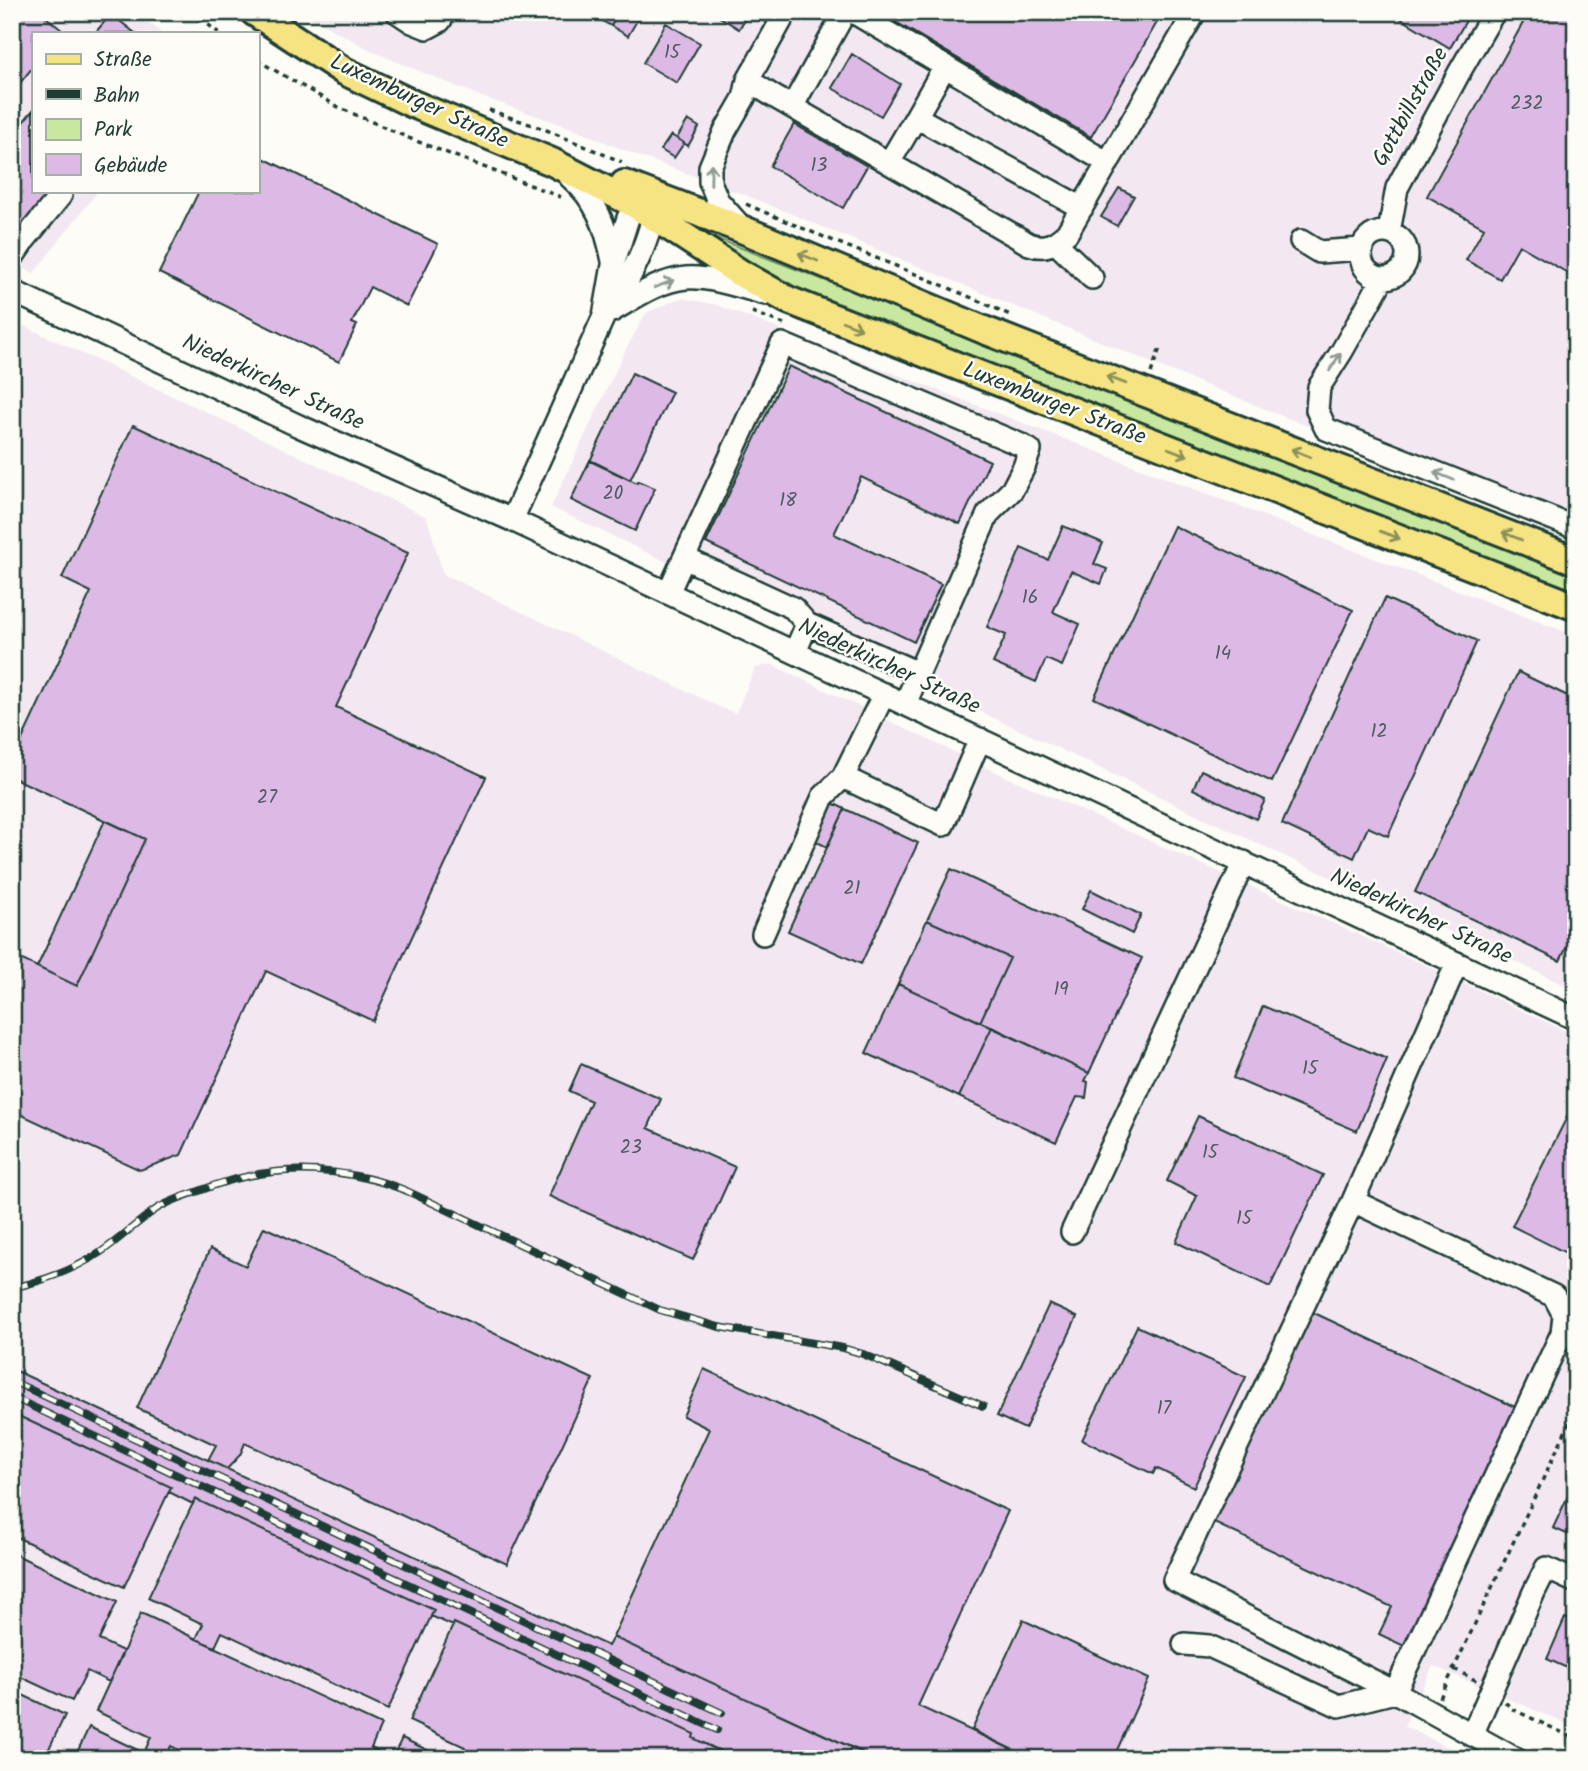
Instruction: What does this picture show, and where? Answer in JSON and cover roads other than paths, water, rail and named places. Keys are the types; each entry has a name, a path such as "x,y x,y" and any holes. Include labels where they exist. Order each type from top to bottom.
{"main road":[{"name":"Luxemburger Straße","path":"254,12 344,71 413,104 647,205 744,230 984,330 1576,561"},
{"name":"Luxemburger Straße","path":"647,205 740,273 788,300 1576,607"}],"street":[{"path":"397,12 427,28 440,21 445,12"},
{"path":"744,230 718,201 710,183 710,167 716,149 744,98 748,79 786,12"},
{"path":"792,107 845,12"},
{"path":"853,12 1108,163"},
{"path":"748,79 792,107 1038,247 1056,243 1067,233 1195,12"},
{"name":"Gottbillstraße","path":"1389,232 1397,188 1494,12"},
{"path":"889,163 944,66"},
{"path":"916,117 1082,208"},
{"path":"552,162 580,186 593,202 603,226 613,265"},
{"path":"12,258 61,195"},
{"path":"604,316 613,265 626,222 647,205"},
{"path":"512,520 604,316 620,295 645,245 647,205"},
{"path":"1389,232 1400,239 1407,259 1404,267 1394,276 1383,278 1365,268 1361,249 1366,240 1377,233 1389,232"},
{"path":"1301,241 1319,252 1361,249"},
{"path":"1056,243 1092,278"},
{"path":"604,316 655,288 689,277 721,282 788,300"},
{"path":"1383,278 1319,387 1317,410 1326,429 1576,528"},
{"name":"Niederkircher Straße","path":"12,291 299,426 512,520 1576,1019"},
{"path":"668,593 782,344 1021,445 1030,450 1024,467 1012,490 988,514 905,704"},
{"path":"684,558 793,608 807,624 918,673"},
{"path":"795,652 807,624"},
{"path":"763,934 823,797 843,777 884,694"},
{"path":"843,777 943,825 980,739"},
{"path":"1072,1232 1244,862"},
{"path":"1457,963 1353,1201 1174,1580 1395,1692 1516,1759"},
{"path":"1353,1201 1553,1296 1564,1315 1562,1333 1395,1692"},
{"path":"1472,1735 1546,1568 1576,1582"},
{"path":"1184,1644 1209,1646 1339,1706 1395,1692"}],"railway":[{"path":"12,1288 47,1278 80,1264 108,1247 160,1207 177,1199 240,1178 282,1171 324,1171 376,1181 407,1191 660,1310 719,1327 843,1348 863,1354 983,1406"},
{"path":"12,1381 722,1713"},
{"path":"12,1397 717,1730"}]}
